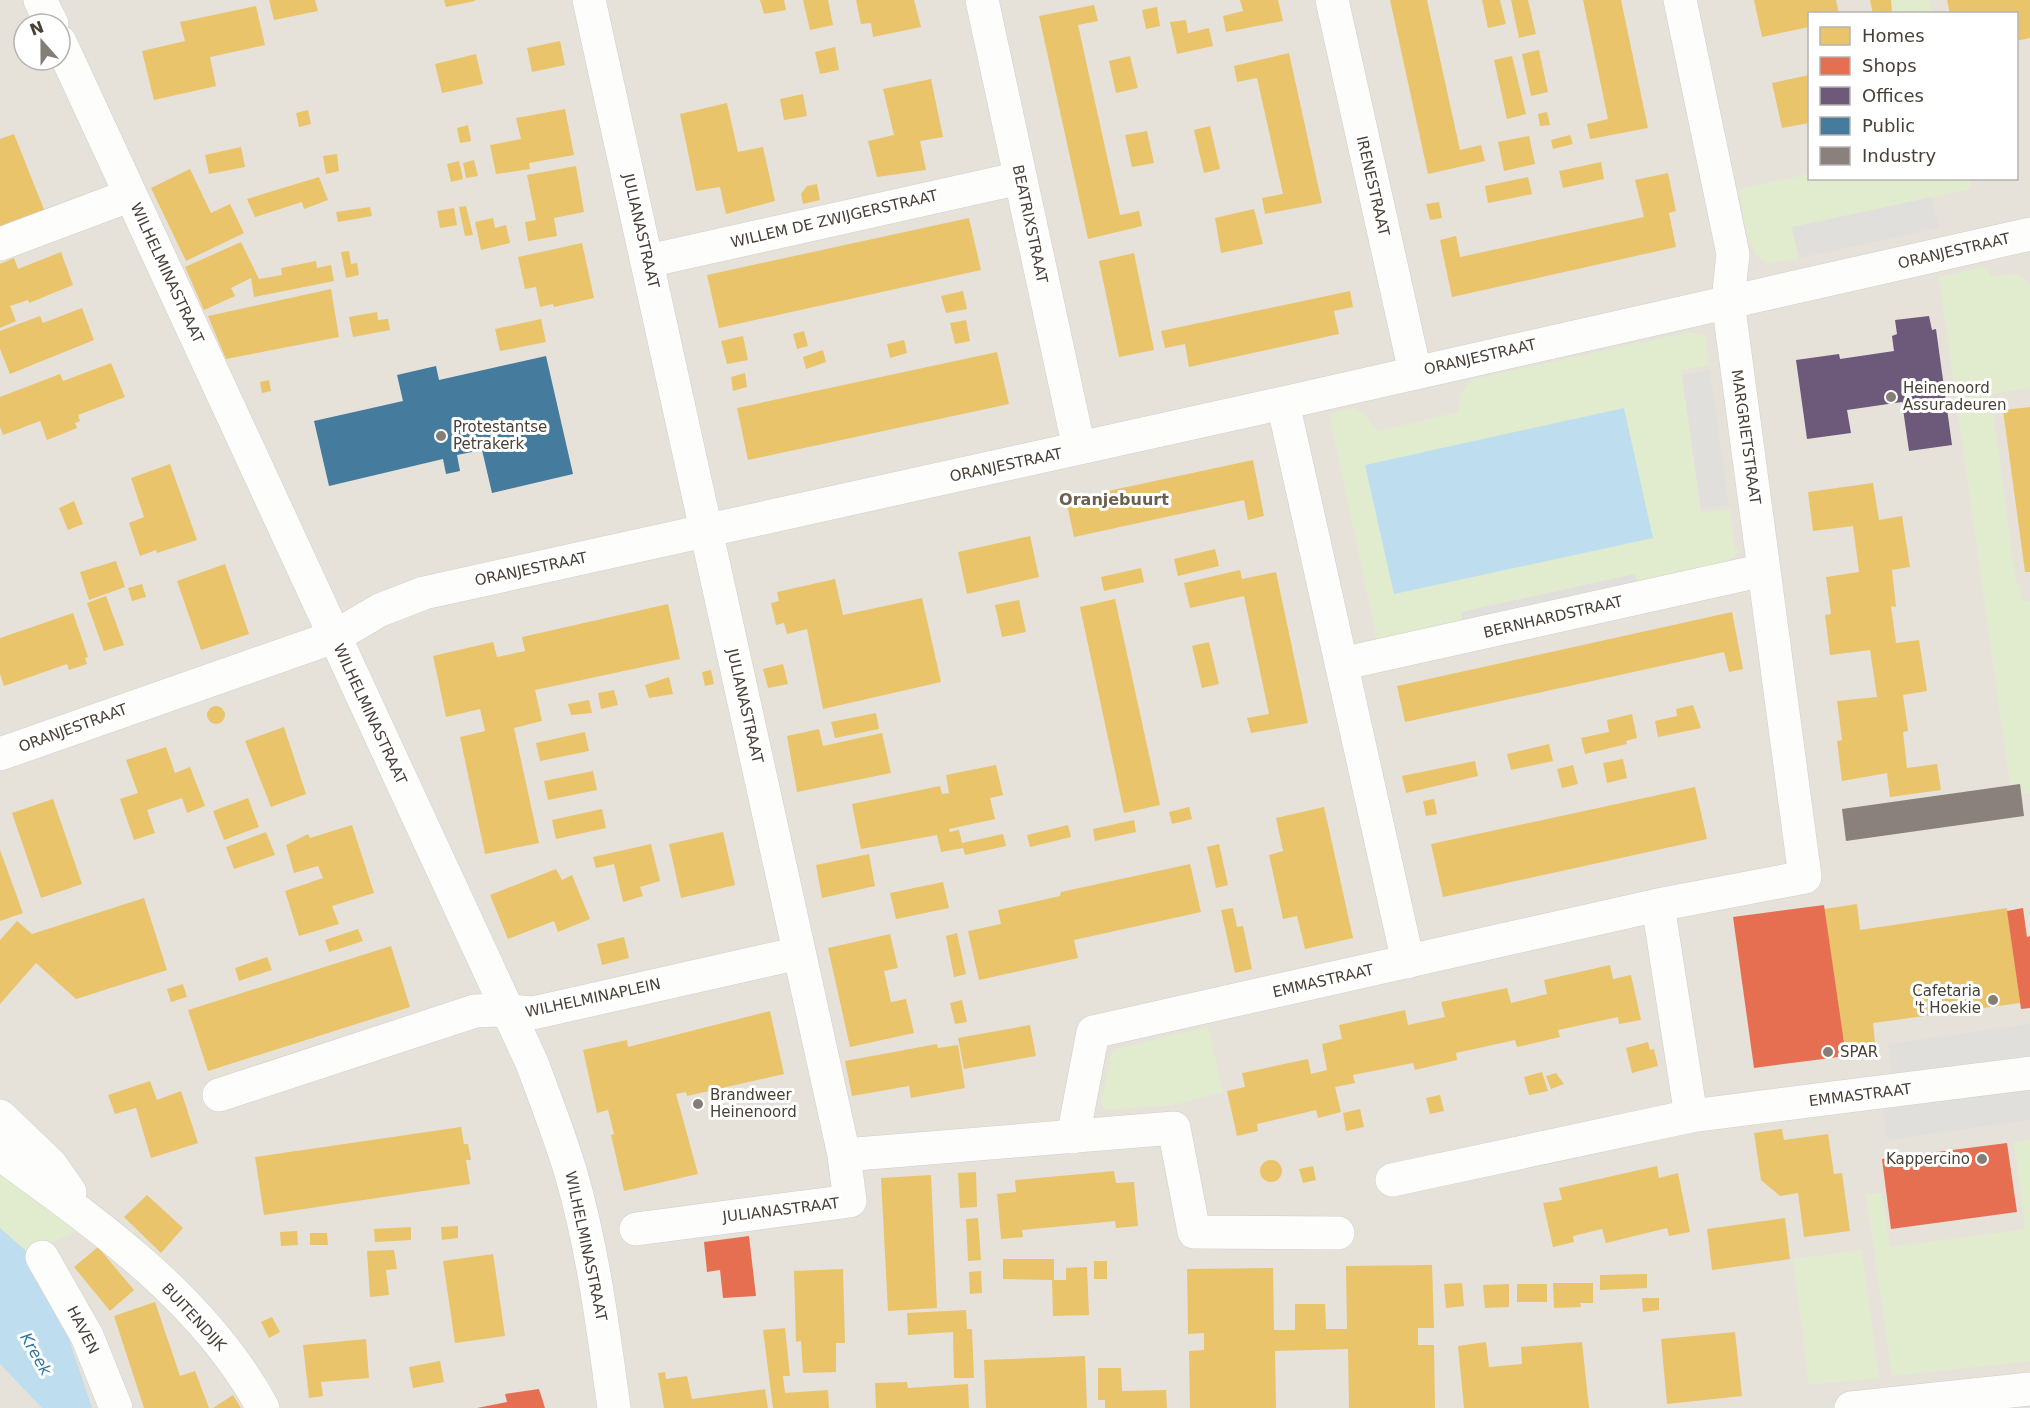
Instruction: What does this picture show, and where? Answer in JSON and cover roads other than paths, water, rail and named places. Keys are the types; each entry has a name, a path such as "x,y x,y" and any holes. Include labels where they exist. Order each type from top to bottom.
{"street":[{"name":"JULIANASTRAAT","path":"589,0 844,1155 850,1201 636,1228"},
{"name":"BEATRIXSTRAAT","path":"982,0 1079,448"},
{"name":"IRENESTRAAT","path":"1332,0 1415,372"},
{"name":"MARGRIETSTRAAT","path":"1680,0 1733,254 1728,301 1805,877"},
{"name":"WILHELMINASTRAAT","path":"72,68 532,1063 570,1170 597,1292 614,1408"},
{"name":"WILLEM DE ZWIJGERSTRAAT","path":"648,261 1020,178"},
{"path":"0,244 131,195"},
{"name":"ORANJESTRAAT","path":"0,754 334,637 380,610 424,593 1283,403 2030,234"},
{"path":"1283,403 1408,962"},
{"name":"BERNHARDSTRAAT","path":"1341,664 1764,570"},
{"name":"EMMASTRAAT","path":"1073,1137 1093,1032 1658,905 1805,877"},
{"path":"1658,905 1691,1116"},
{"name":"WILHELMINAPLEIN","path":"219,1095 476,1011 533,1013 799,953"},
{"name":"EMMASTRAAT","path":"1392,1180 1691,1116 2030,1073"},
{"name":"BUITENDIJK","path":"0,1116 51,1165 84,1215"},
{"path":"844,1155 1174,1128 1194,1232 1338,1233"},
{"name":"BUITENDIJK","path":"0,1154 84,1215 195,1313 232,1360 263,1408"},
{"name":"HAVEN","path":"42,1257 87,1336 116,1408"},
{"path":"1851,1408 2030,1389"}],"water":[{"path":"1624,408 1653,538 1394,594 1365,465"},
{"name":"Kreek","path":"0,1228 25,1250 44,1286 68,1336 92,1408 42,1408 0,1364"}],"place":[{"name":"Heinenoord Assuradeuren","path":"1891,397"},
{"name":"Protestantse Petrakerk","path":"441,436"},
{"name":"Cafetaria 't Hoekie","path":"1993,1000"},
{"name":"SPAR","path":"1828,1052"},
{"name":"Brandweer Heinenoord","path":"698,1104"},
{"name":"Kappercino","path":"1982,1159"}],"district":[{"name":"Oranjebuurt","path":"1114,499"}]}
